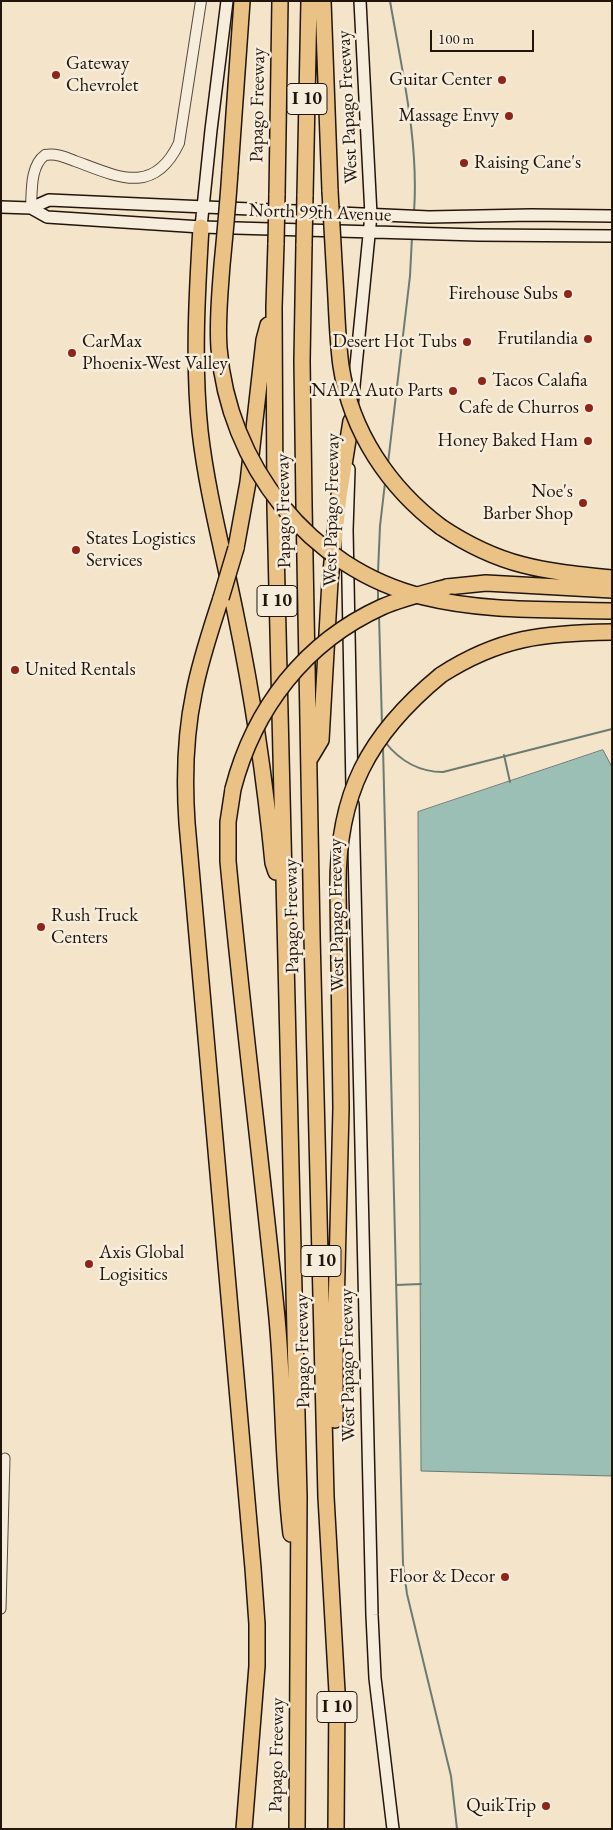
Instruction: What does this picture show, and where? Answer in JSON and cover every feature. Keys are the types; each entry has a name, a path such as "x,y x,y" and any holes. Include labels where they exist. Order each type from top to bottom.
{"highway":[{"path":"242,1 218,332 221,369 227,401 242,443 260,476 287,512 314,538 339,558 373,578 406,592 467,605 612,611"},
{"name":"Papago Freeway","path":"280,1 274,307 276,515 299,1497 296,1829"},
{"name":"Papago Freeway","path":"308,1 302,361 303,486 326,1497 337,1692 336,1829"},
{"path":"323,1 330,191 339,347 345,384 354,414 374,455 393,483 415,506 441,527 470,546 510,563 550,572 612,578"},
{"path":"201,227 196,378 200,430 208,487 254,710 273,863 284,895"},
{"path":"244,1829 255,1692 257,1624 187,823 185,782 186,754 194,693 236,548 246,494 264,340 274,307"},
{"path":"309,760 321,740 330,581 339,496 351,420"},
{"path":"298,1586 287,1498 283,1396 276,1310 228,861 228,822 233,789 242,760 253,731 281,685 303,660 332,636 370,613 407,598 447,587 486,583 612,590"},
{"path":"332,1586 337,1497 335,1351 341,1108 338,889 340,839 351,793 376,743 399,713 441,675 470,658 513,641 552,634 611,632"}],"main road":[{"path":"201,227 227,1"},
{"name":"West Papago Freeway","path":"360,1 371,215 351,420 347,539 357,1048 372,1615 376,1687 393,1829"},
{"name":"North 99th Avenue","path":"1,207 30,208 49,200 429,217 612,216"},
{"name":"North 99th Avenue","path":"30,208 47,217 201,227 428,234 612,236"}],"street":[{"path":"30,208 35,169 38,162 45,155 56,154 115,175 135,178 142,178 153,174 169,161 179,143 201,1"},
{"path":"1,1609 5,1458"}],"water":[{"path":"603,750 612,767 612,1476 421,1471 418,812"}],"waterway":[{"path":"390,1 412,132 415,185 414,212"},
{"path":"388,463 410,276 412,237"},
{"path":"378,572 380,526 385,483"},
{"path":"378,587 378,602"},
{"path":"379,615 382,725"},
{"path":"385,742 397,755 410,764 426,770 443,772 612,729"},
{"path":"383,747 403,1564 407,1594 451,1776 457,1829"},
{"path":"504,755 510,782"},
{"path":"396,1285 421,1284"}],"place":[{"name":"Gateway Chevrolet","path":"56,75"},
{"name":"Guitar Center","path":"502,80"},
{"name":"Massage Envy","path":"509,116"},
{"name":"Raising Cane's","path":"464,163"},
{"name":"Firehouse Subs","path":"568,294"},
{"name":"Frutilandia","path":"588,339"},
{"name":"Desert Hot Tubs","path":"467,342"},
{"name":"CarMax Phoenix-West Valley","path":"72,353"},
{"name":"Tacos Calafia","path":"482,381"},
{"name":"NAPA Auto Parts","path":"453,391"},
{"name":"Cafe de Churros","path":"589,408"},
{"name":"Honey Baked Ham","path":"588,441"},
{"name":"Noe's Barber Shop","path":"583,503"},
{"name":"States Logistics Services","path":"76,550"},
{"name":"United Rentals","path":"15,670"},
{"name":"Rush Truck Centers","path":"41,927"},
{"name":"Axis Global Logisitics","path":"89,1264"},
{"name":"Floor & Decor","path":"505,1577"},
{"name":"QuikTrip","path":"546,1806"}]}
